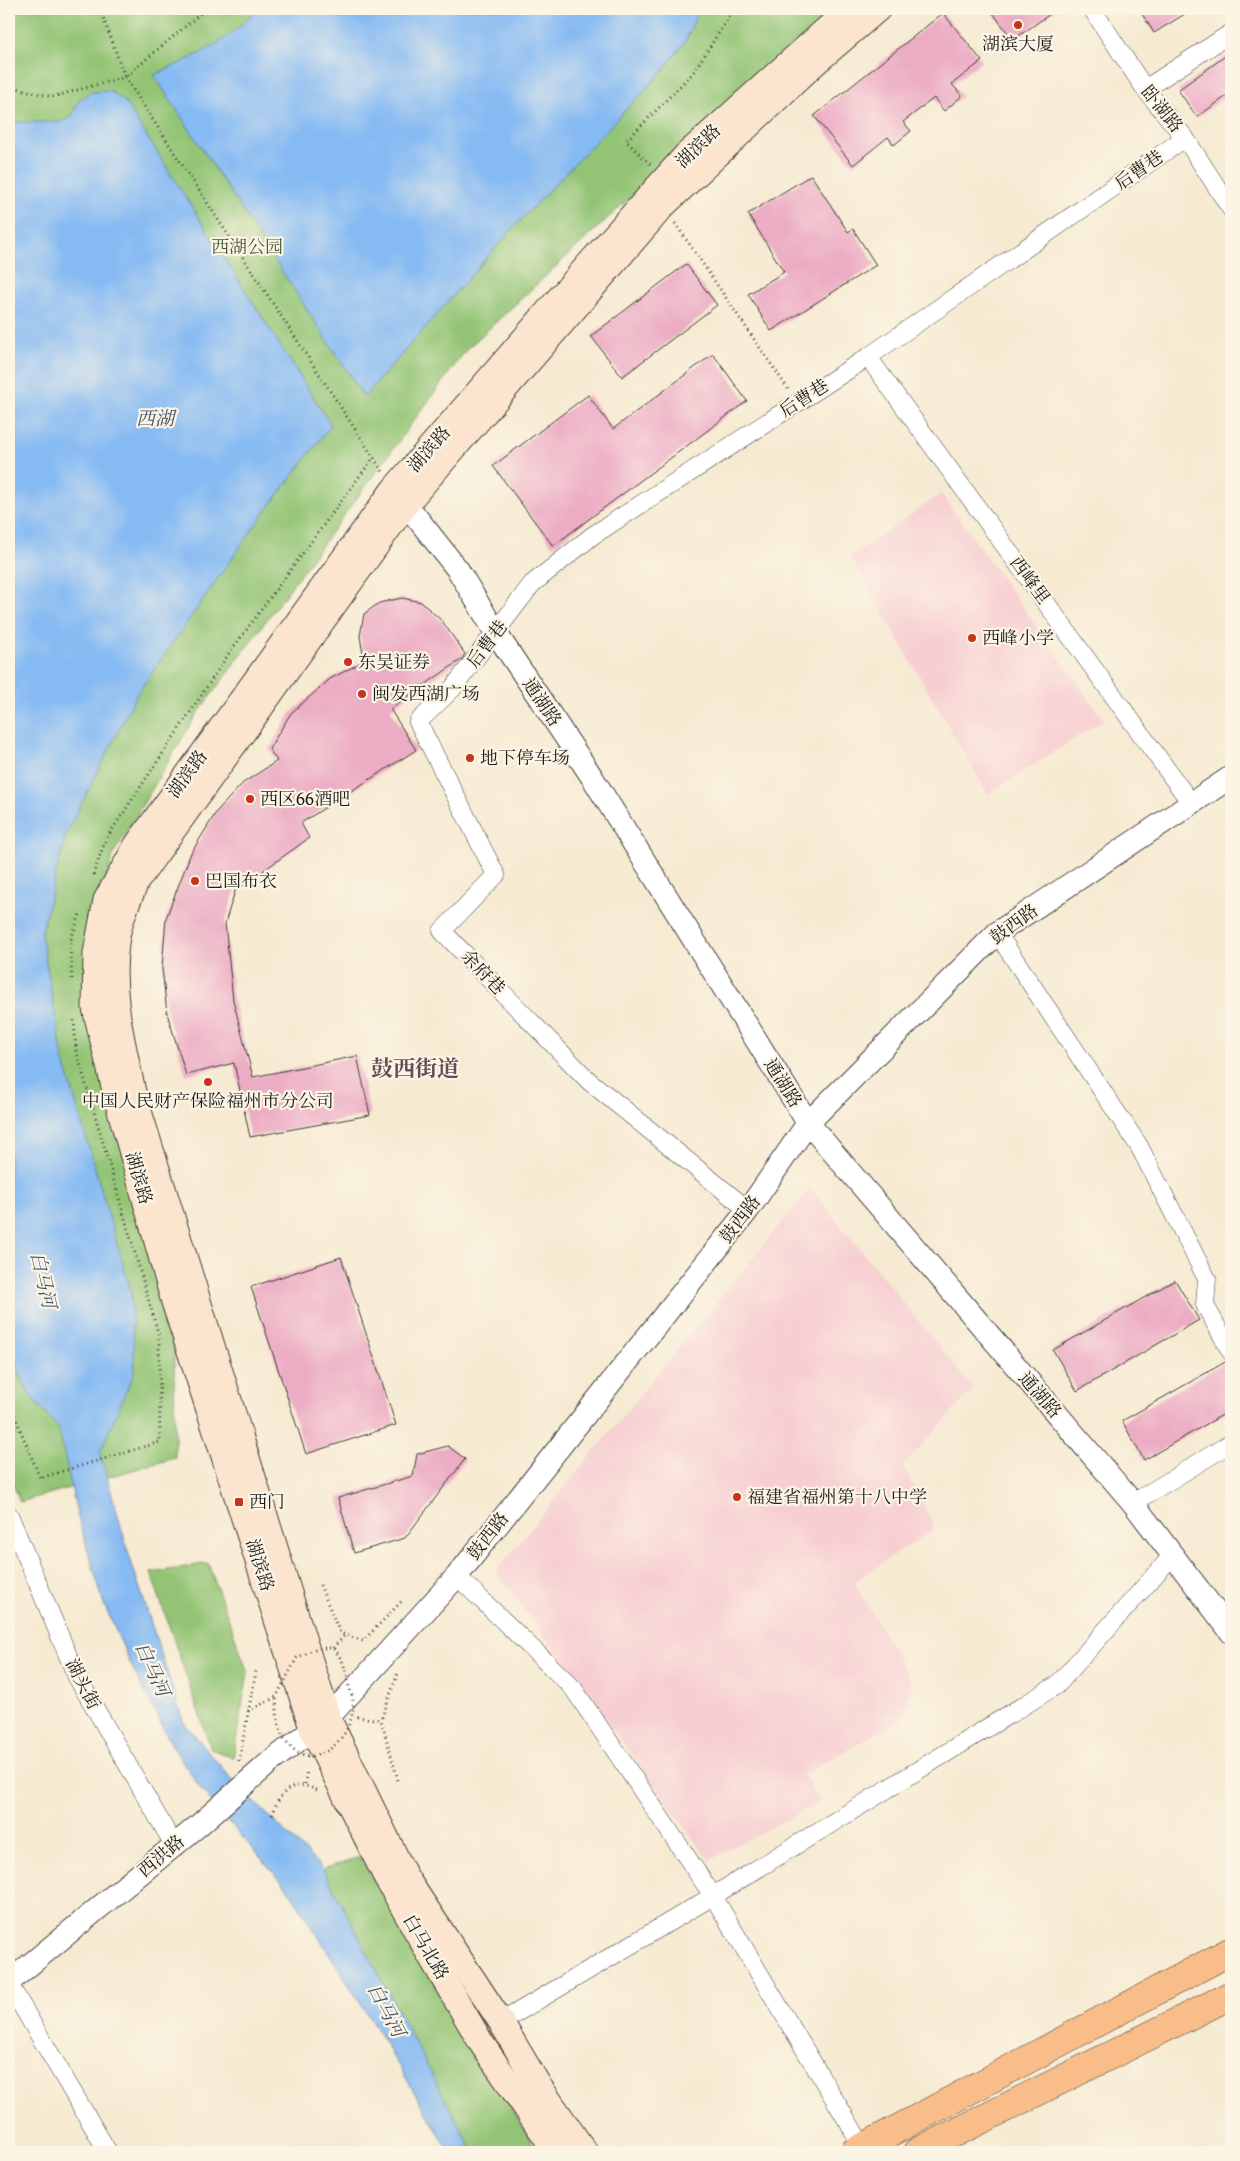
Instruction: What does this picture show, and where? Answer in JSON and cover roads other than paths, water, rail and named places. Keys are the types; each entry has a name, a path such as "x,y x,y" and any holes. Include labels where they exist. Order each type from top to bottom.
{"main road":[{"name":"湖滨路","path":"331,1722 174,1302 121,1112 94,1008 96,962 106,900 136,846 400,497 581,272 686,155 850,9"},
{"name":"湖滨路","path":"400,497 663,206 815,64 878,9"},
{"path":"331,1722 405,1876 501,2022 539,2086 585,2152"},
{"name":"白马北路","path":"331,1722 386,1877 482,2044 556,2152"},
{"path":"859,2150 1231,1950"},
{"path":"918,2152 1231,1995"}],"street":[{"name":"卧湖路","path":"1092,9 1145,89 1185,138 1231,209"},
{"path":"1145,89 1231,33"},
{"name":"后曹巷","path":"453,688 532,584 592,536 868,357 1185,138"},
{"name":"西峰里","path":"868,357 1191,803"},
{"name":"通湖路","path":"400,497 458,570 496,633 592,777 808,1123 1133,1503 1231,1632"},
{"name":"余府巷","path":"453,688 418,722 496,875 442,930 589,1081 748,1210"},
{"name":"鼓西路","path":"331,1722 457,1576 748,1210 808,1123 997,933 1231,777"},
{"path":"997,933 1139,1146 1208,1279 1205,1305 1231,1352"},
{"path":"1133,1503 1231,1444"},
{"name":"湖头街","path":"9,1515 77,1677 174,1845"},
{"path":"501,2022 713,1896 1057,1685 1172,1556"},
{"path":"457,1576 573,1688 713,1896 859,2150"},
{"name":"西洪路","path":"9,1983 199,1825 270,1762 331,1722"},
{"path":"9,1983 108,2152"}],"water":[{"path":"256,9 699,9 686,40 661,73 513,228 364,397 154,75 210,48 246,21"},
{"name":"西湖","path":"110,91 125,102 331,425 254,527 137,694 66,834 41,934 63,1058 131,1292 135,1370 100,1452 129,1555 183,1721 233,1781 323,1869 473,2152 450,2152 381,2036 289,1890 202,1791 173,1747 132,1667 104,1604 77,1514 59,1429 29,1394 9,1348 9,122 61,122 72,116 79,100 92,92"}],"place":[{"name":"湖滨大厦","path":"1018,25"},
{"name":"西峰小学","path":"972,638"},
{"name":"东吴证券","path":"348,662"},
{"name":"闽发西湖广场","path":"362,694"},
{"name":"地下停车场","path":"470,758"},
{"name":"西区66酒吧","path":"250,799"},
{"name":"巴国布衣","path":"195,881"},
{"name":"中国人民财产保险福州市分公司","path":"208,1082"},
{"name":"福建省福州第十八中学","path":"737,1497"},
{"name":"西门","path":"239,1502"}],"district":[{"name":"鼓西街道","path":"415,1068"}],"park label":[{"name":"西湖公园","path":"247,247"}],"water label":[{"name":"白马河","path":"44,1280"},
{"name":"白马河","path":"153,1669"},
{"name":"白马河","path":"387,2010"}]}
